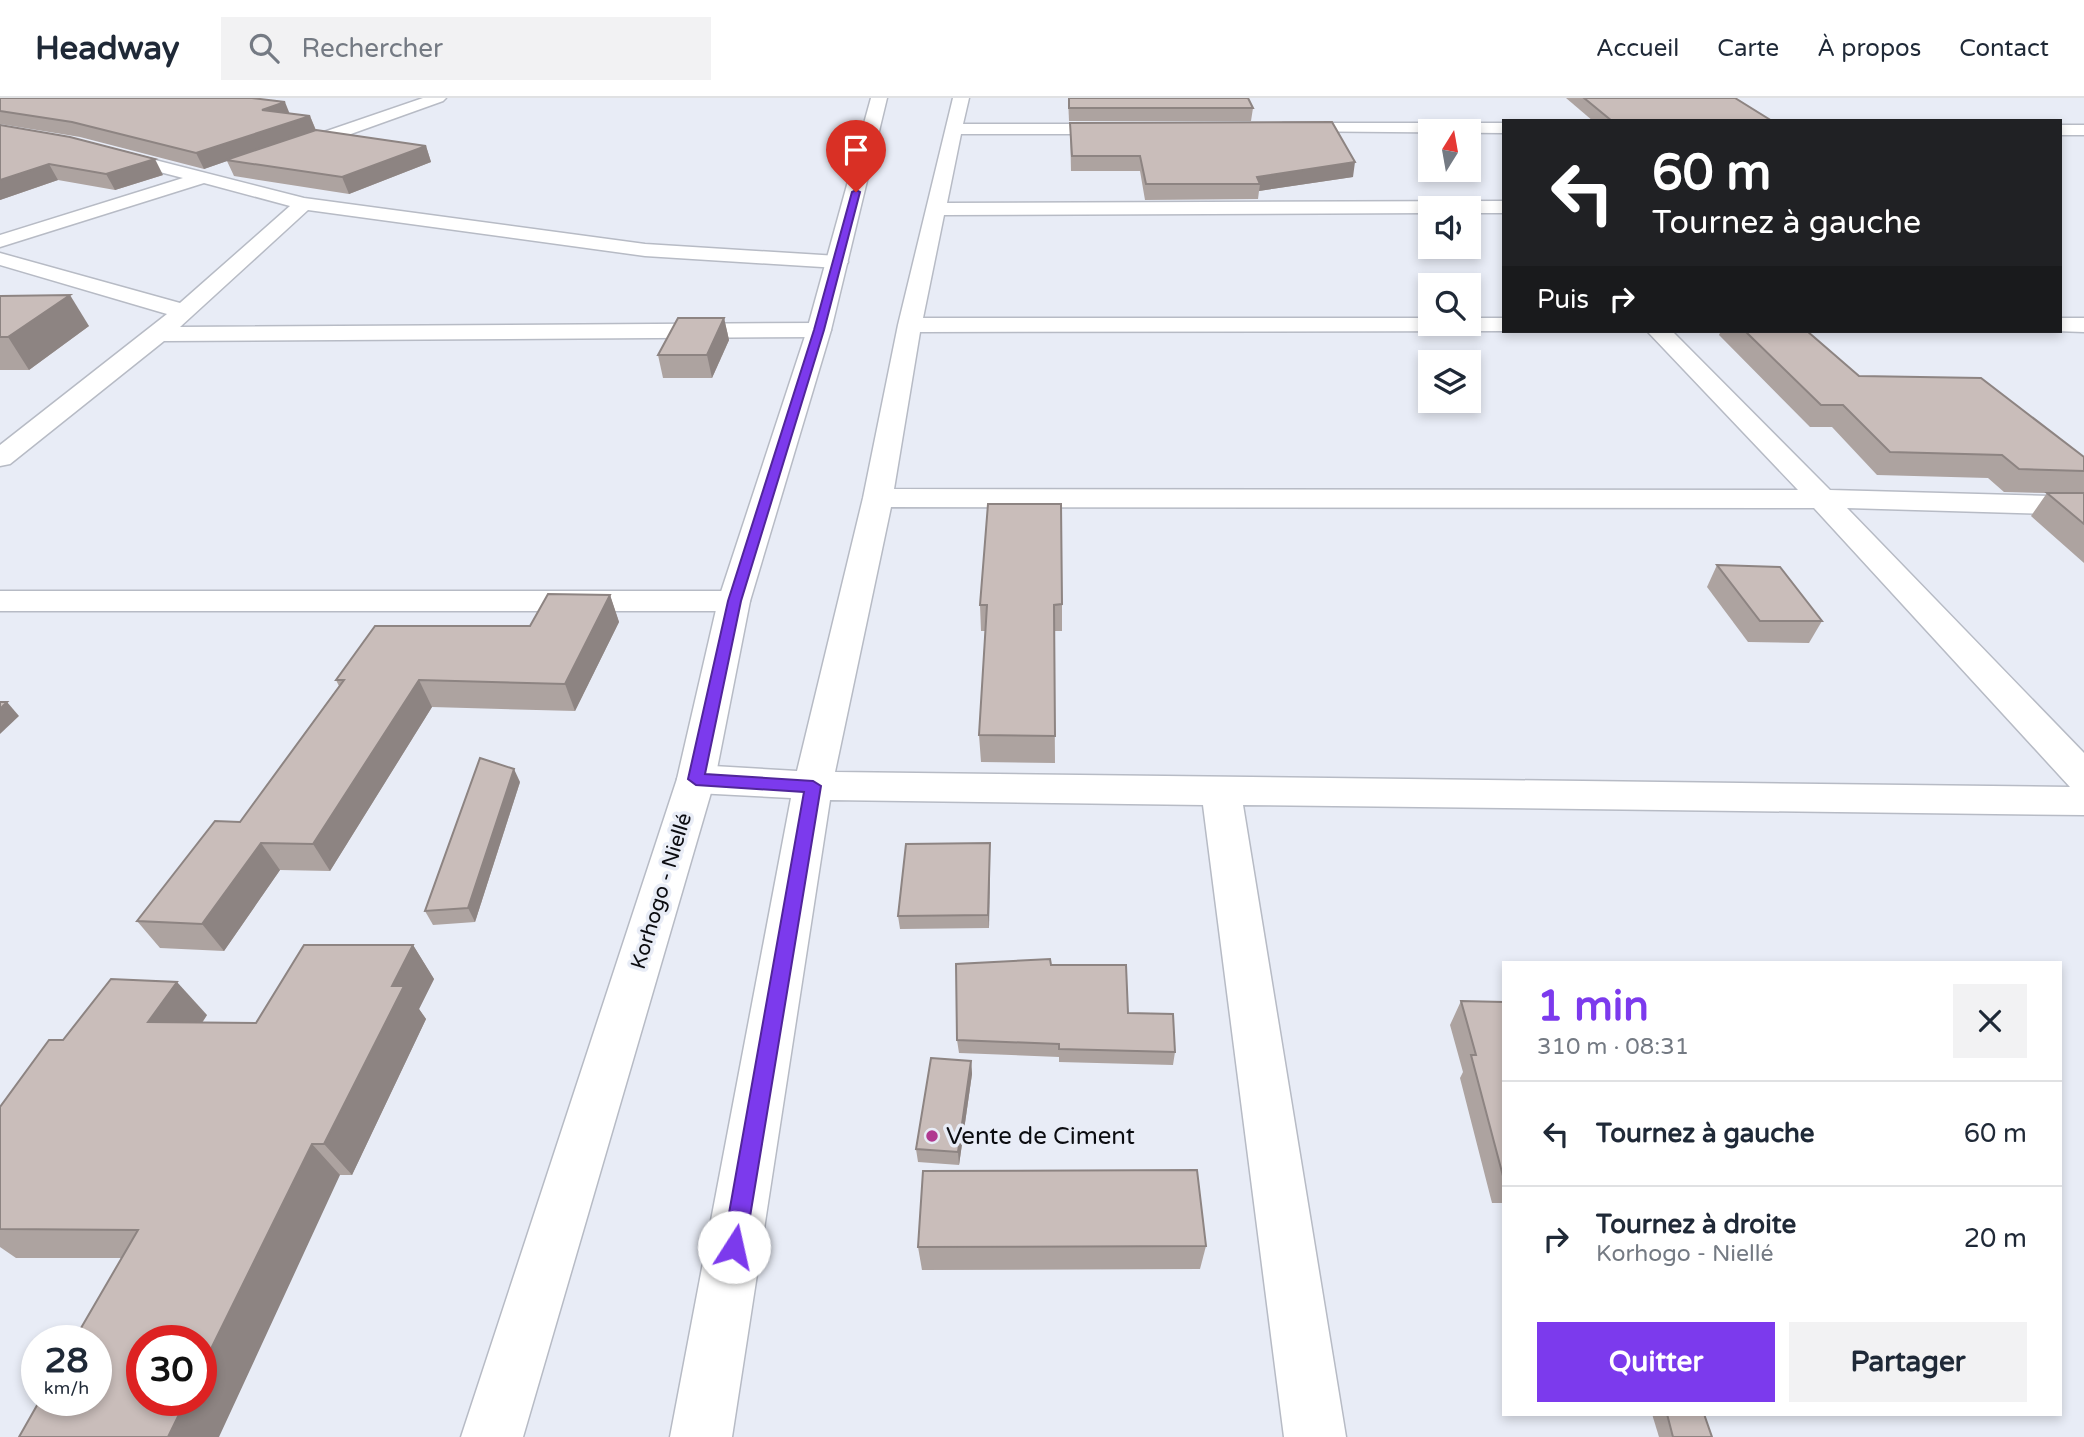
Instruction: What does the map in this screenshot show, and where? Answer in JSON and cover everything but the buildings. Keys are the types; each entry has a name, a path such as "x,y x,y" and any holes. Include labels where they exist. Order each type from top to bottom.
{"street":[{"path":"269,157 438,98"},
{"name":"Korhogo - Niellé","path":"492,1437 696,779 734,601 819,330 879,98"},
{"path":"701,1437 813,786 878,498 910,325 958,114 1137,129"},
{"path":"1262,128 1502,128"},
{"path":"1485,128 1502,147"},
{"path":"2062,130 2083,130"},
{"path":"92,148 304,204 645,250 838,262"},
{"path":"0,241 234,168"},
{"path":"0,458 158,334 304,204"},
{"path":"937,209 1502,207"},
{"path":"0,259 183,311"},
{"path":"910,325 1502,325"},
{"path":"2062,325 2084,325"},
{"path":"158,334 819,330"},
{"path":"1660,333 1822,499 2084,776"},
{"path":"878,498 1822,499 2084,506"},
{"path":"0,601 734,601"},
{"path":"696,779 813,786 2084,801"},
{"path":"1221,790 1315,1437"}],"place":[{"name":"Vente de Ciment","path":"932,1136"}],"route":[{"path":"734,1247 813,786 696,779 734,601 819,330 856,192"}]}
